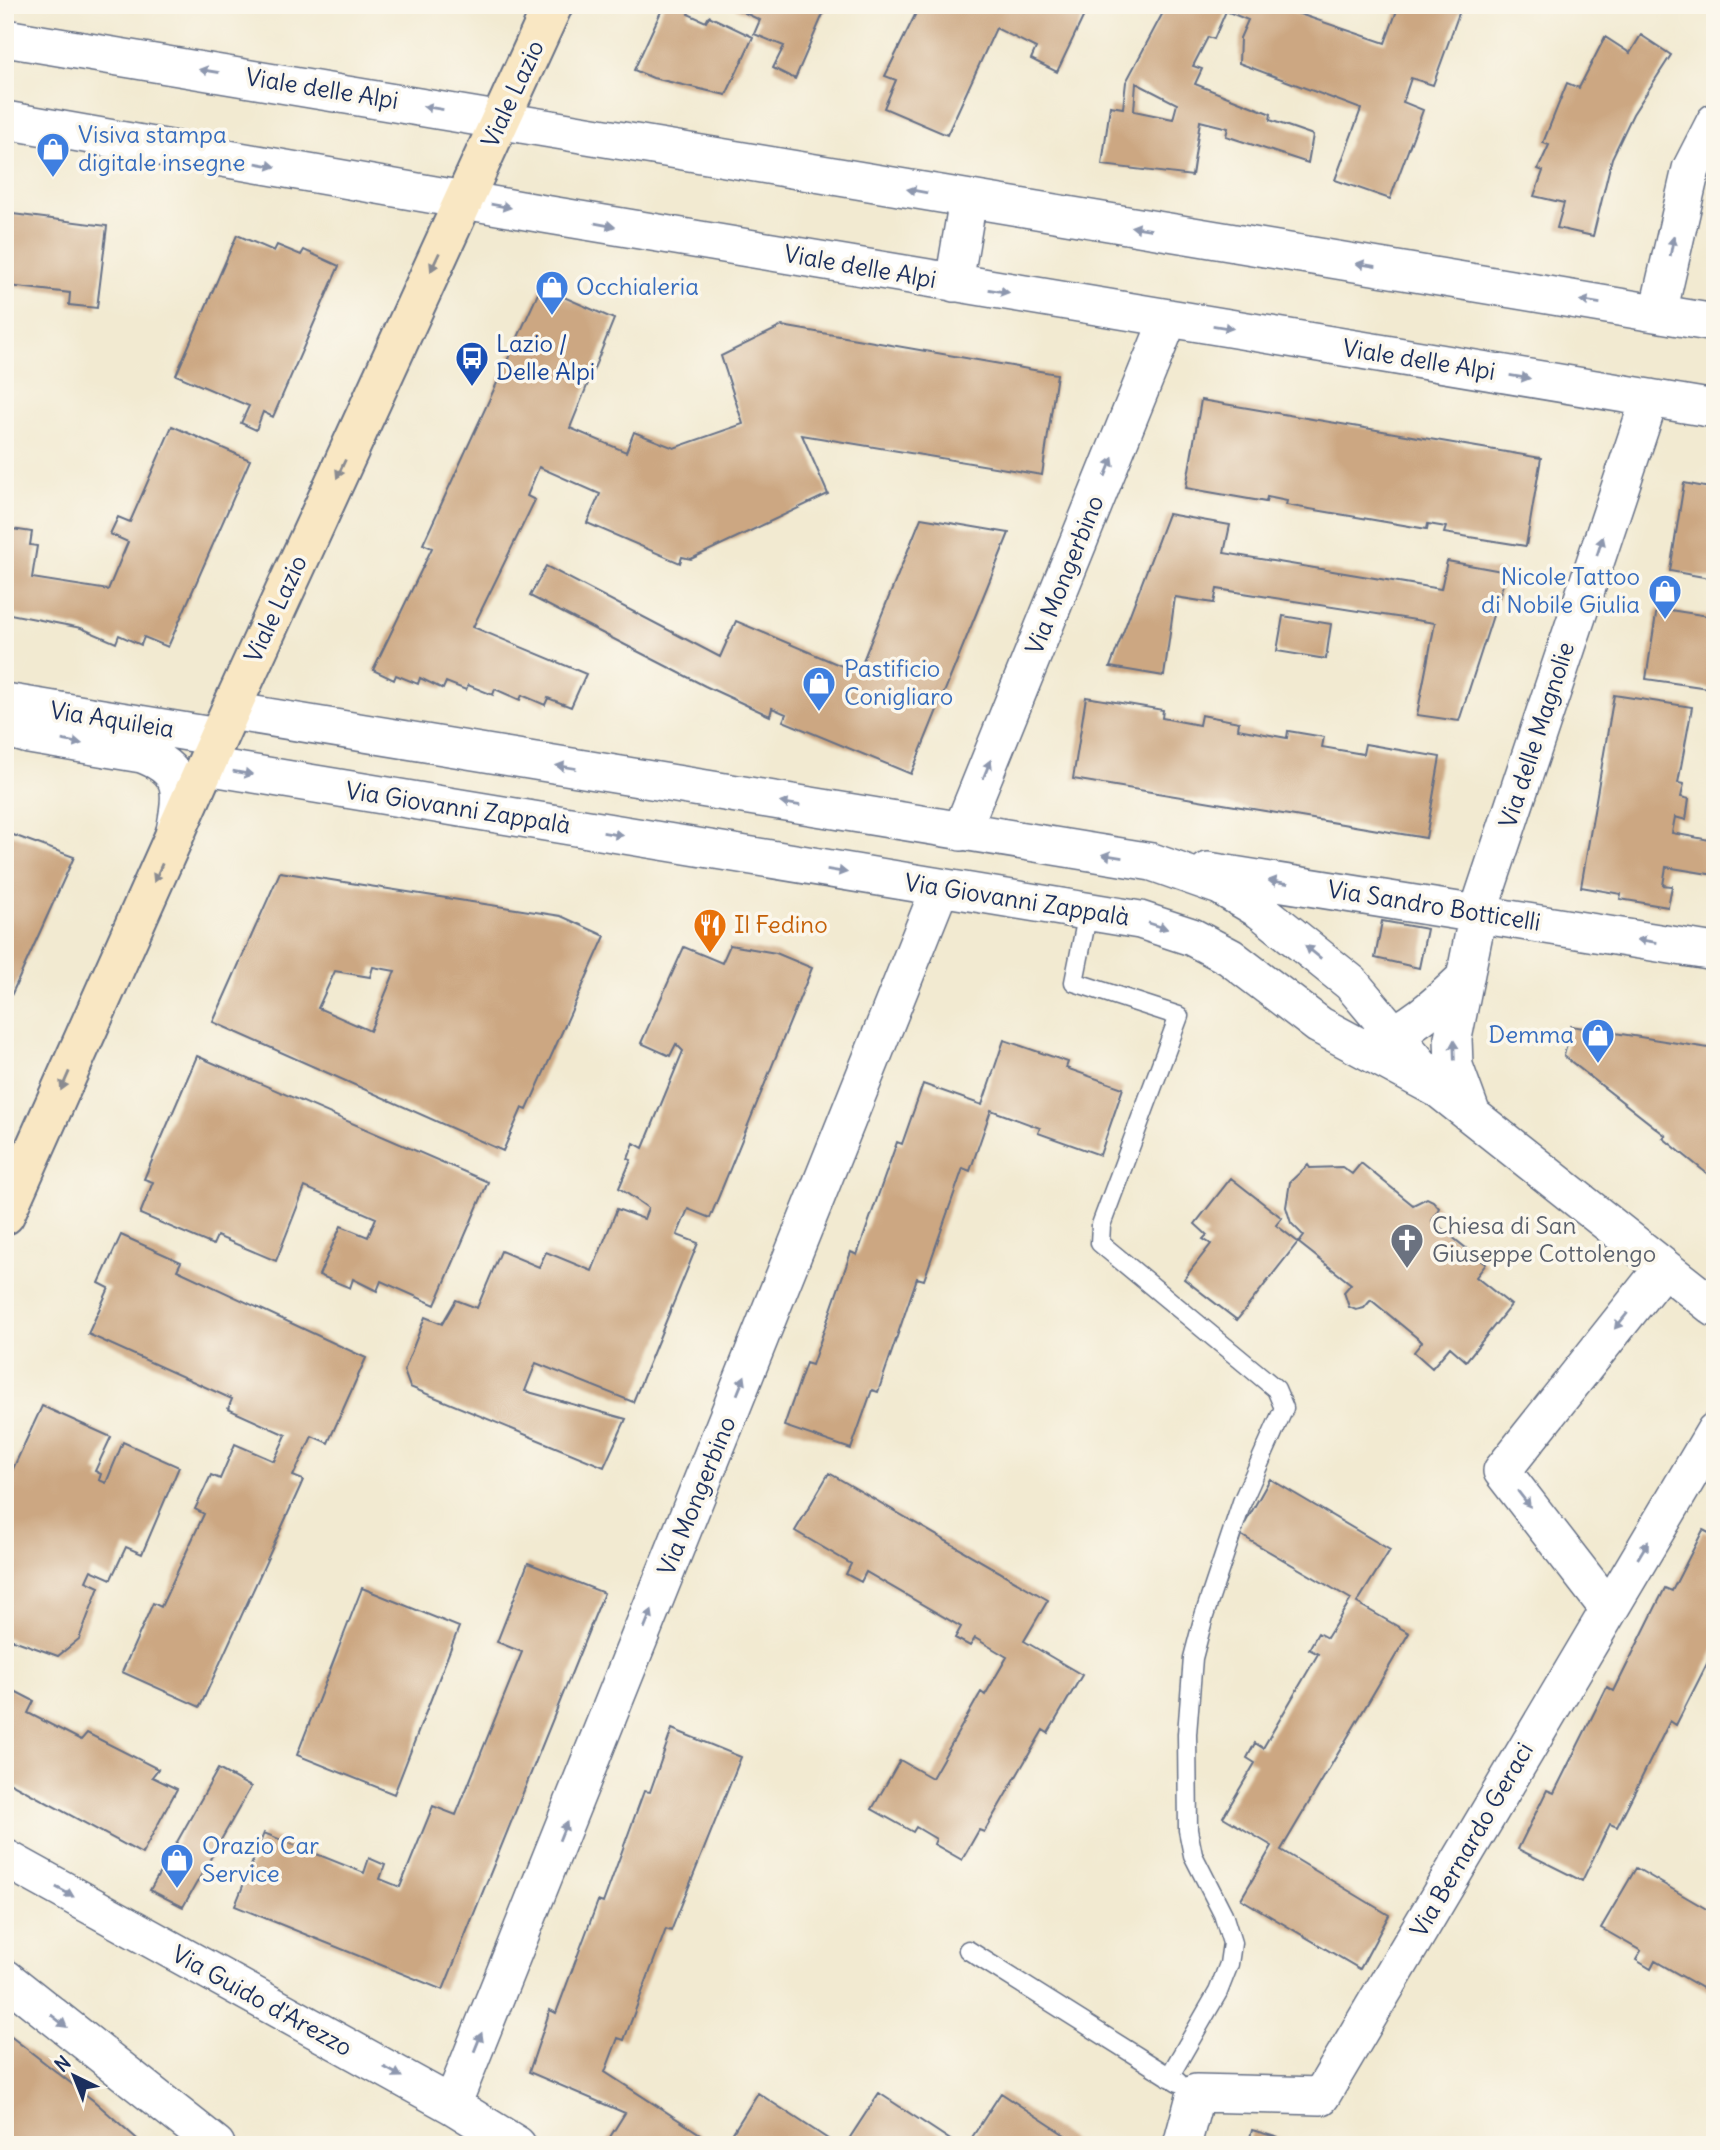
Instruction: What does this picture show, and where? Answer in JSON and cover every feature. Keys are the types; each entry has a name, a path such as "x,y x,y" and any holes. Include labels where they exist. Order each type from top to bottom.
{"street":[{"name":"Viale Lazio","path":"5,1215 218,738 553,5"},
{"name":"Viale delle Alpi","path":"5,38 1715,323"},
{"name":"Viale delle Alpi","path":"5,120 954,283 1715,409"},
{"path":"1658,313 1690,169 1715,122"},
{"path":"954,283 968,199"},
{"name":"Via Mongerbino","path":"961,832 1169,318"},
{"name":"Via delle Magnolie","path":"1472,1115 1454,1066 1453,1038 1478,913 1650,398"},
{"name":"Via Aquileia","path":"5,702 218,738"},
{"path":"5,728 29,735 142,754 158,760 172,771 180,785 181,802 174,838"},
{"name":"Via Giovanni Zappalà","path":"218,738 961,832 1152,862 1220,886 1260,910 1351,983 1379,1042"},
{"name":"Via Giovanni Zappalà","path":"218,738 940,888 1140,920 1192,937 1230,957 1319,1025 1379,1042 1715,1308"},
{"name":"Via Sandro Botticelli","path":"1152,862 1715,952"},
{"name":"Via Mongerbino","path":"452,2105 940,888"},
{"path":"1379,1042 1428,1013 1465,978"},
{"path":"1319,1025 1339,1018 1352,1001 1351,983"},
{"path":"1608,1608 1502,1471 1663,1268"},
{"name":"Via Bernardo Geraci","path":"1182,2085 1321,2096 1715,1431"},
{"name":"Via Guido d'Arezzo","path":"5,1858 452,2105 517,2145"},
{"path":"5,1978 216,2145"},
{"path":"1182,2085 1182,2145"}],"lane":[{"path":"968,1950 1182,2085 1229,1964 1232,1943 1223,1913 1193,1855 1188,1830 1187,1734 1193,1658 1204,1616 1242,1503 1284,1408 1276,1389 1100,1243 1101,1225 1179,1016 1074,982 1088,912"}],"building":[{"path":"224,5 261,5 259,12"},
{"path":"664,5 692,5 688,14 706,22 709,16 753,37 726,95 653,78 634,70"},
{"path":"728,5 827,5 795,79 773,68 784,46 754,34 760,20"},
{"path":"920,5 1089,5 1057,72 1031,59 1036,48 996,28 947,135 884,108 896,80 885,76"},
{"path":"1167,5 1273,5 1385,43 1399,5 1462,5 1433,85 1411,78 1403,102 1423,110 1390,199 1335,180 1361,109 1239,63 1240,38 1248,20 1226,11 1214,39 1208,37 1193,66 1202,69 1195,84 1271,114 1270,120 1313,135 1308,163 1226,136 1228,128 1200,121 1192,176 1102,165 1110,106 1123,108 1126,82","holes":["1136,83 1177,104 1173,119 1134,111"]},
{"path":"1641,35 1671,55 1633,114 1612,158 1593,236 1557,228 1564,203 1534,196 1543,171 1538,169 1549,145 1543,143 1567,83 1579,88 1605,37 1630,53"},
{"path":"5,213 107,226 97,308 69,305 70,293 9,286 5,303"},
{"path":"237,235 274,251 277,245 301,255 304,250 339,266 273,417 263,412 256,430 241,423 249,406 176,375"},
{"path":"541,287 614,319 570,428 626,452 634,432 674,448 743,424 721,356 782,326 1057,374 1042,475 802,435 828,494 691,559 682,557 680,563 587,523 600,494 539,467 527,496 535,500 473,627 586,674 571,707 548,698 545,705 522,695 520,700 495,689 493,695 468,685 466,690 446,682 443,689 420,678 418,684 396,675 394,680 373,670 432,548 423,544"},
{"path":"1201,400 1541,458 1526,546 1444,533 1446,527 1428,524 1427,529 1286,505 1287,501 1267,497 1266,502 1186,488"},
{"path":"172,426 250,460 168,647 144,637 141,645 119,635 116,643 81,628 5,613 5,528 32,532 30,545 37,546 32,578 108,590 128,542 110,534 118,517 130,522"},
{"path":"1684,483 1715,489 1715,579 1670,571"},
{"path":"1168,514 1230,525 1224,553 1441,589 1447,561 1507,572 1459,721 1417,715 1435,623 1217,589 1214,603 1175,597 1164,676 1110,667"},
{"path":"921,518 1009,533 911,774 783,721 786,714 772,708 770,716 705,686 530,596 546,566 720,657 736,621 858,673"},
{"path":"1657,608 1715,617 1715,689 1646,679"},
{"path":"1283,616 1331,624 1326,659 1277,651"},
{"path":"1614,695 1692,707 1678,783 1684,784 1681,797 1689,799 1686,820 1675,817 1672,833 1715,841 1715,875 1666,867 1663,885 1672,886 1668,907 1620,899 1621,894 1581,887"},
{"path":"1086,697 1163,710 1162,718 1199,725 1201,715 1239,722 1238,729 1287,738 1288,731 1324,737 1322,747 1363,754 1365,744 1440,757 1426,838 1073,779"},
{"path":"5,832 74,857 5,1009"},
{"path":"280,872 561,916 605,936 527,1110 522,1108 503,1151 213,1022","holes":["373,967 395,971 370,1031 318,1008 335,971 370,977"]},
{"path":"1382,921 1427,929 1419,968 1375,958"},
{"path":"730,945 776,953 812,968 710,1218 688,1209 677,1235 698,1243 633,1402 536,1363 525,1391 626,1419 604,1467 410,1387 404,1371 425,1317 442,1324 456,1300 477,1308 501,1251 539,1267 546,1252 592,1271 617,1209 644,1219 648,1208 619,1188 631,1160 628,1159 634,1143 643,1148 683,1051 676,1044 670,1056 641,1043 684,947 722,963"},
{"path":"1571,1026 1715,1049 1715,1180 1663,1138 1666,1136 1564,1056"},
{"path":"1004,1040 1068,1062 1066,1068 1123,1088 1100,1155 1038,1133 1040,1128 991,1110 970,1171 963,1168 924,1280 917,1278 878,1392 872,1390 851,1449 784,1426 806,1363 812,1365 851,1252 857,1255 897,1142 902,1144 923,1084 982,1105"},
{"path":"197,1056 488,1182 435,1305 381,1281 377,1291 353,1279 350,1288 319,1275 341,1226 368,1237 376,1218 305,1187 276,1261 217,1236 213,1245 140,1214 153,1182 144,1179"},
{"name":"Chiesa di San Giuseppe Cottolengo","path":"1361,1163 1413,1205 1427,1198 1433,1201 1439,1208 1432,1221 1486,1264 1476,1277 1511,1305 1466,1361 1450,1347 1432,1368 1414,1352 1422,1342 1371,1300 1364,1308 1356,1310 1349,1307 1344,1292 1351,1284 1299,1243 1304,1236 1291,1223 1286,1207 1290,1182 1308,1165 1310,1168 1342,1167 1352,1174"},
{"path":"1231,1178 1282,1218 1276,1225 1298,1242 1237,1320 1184,1279 1211,1244 1203,1239 1207,1235 1195,1224"},
{"path":"121,1235 181,1262 177,1270 366,1358 328,1443 312,1436 293,1476 303,1480 200,1707 122,1672 153,1603 161,1607 204,1514 195,1509 211,1475 220,1479 235,1444 274,1461 286,1435 228,1409 232,1399 88,1334 109,1288 99,1283"},
{"path":"42,1406 111,1437 95,1471 101,1474 99,1480 106,1483 123,1442 179,1467 142,1554 126,1547 111,1579 91,1570 86,1581 99,1587 79,1639 58,1656 5,1637 5,1486"},
{"path":"829,1473 1048,1600 1024,1641 1082,1675 1048,1733 1043,1730 984,1832 979,1830 962,1860 934,1844 936,1839 916,1827 913,1832 872,1809 900,1760 932,1778 981,1692 985,1695 1007,1657 975,1638 970,1646 955,1638 961,1627 866,1572 861,1582 846,1574 851,1564 795,1531"},
{"path":"1270,1479 1390,1550 1357,1603 1409,1633 1281,1850 1389,1915 1360,1969 1241,1899 1272,1846 1223,1817 1255,1763 1247,1758 1255,1743 1263,1748 1318,1654 1309,1649 1318,1633 1327,1638 1351,1599 1239,1534"},
{"path":"1703,1530 1715,1536 1715,1648 1676,1725 1670,1721 1617,1827 1610,1824 1582,1881 1518,1849 1547,1790 1554,1793 1607,1687 1614,1691 1665,1588 1672,1591"},
{"path":"528,1563 604,1593 443,1990 235,1906 264,1833 364,1873 369,1858 385,1865 380,1879 400,1887 433,1806 456,1815 522,1652 497,1642"},
{"path":"362,1588 459,1627 394,1794 297,1755"},
{"path":"5,1686 34,1701 28,1713 81,1740 87,1733 158,1769 152,1777 177,1789 142,1854 5,1780"},
{"path":"672,1729 741,1757 671,1931 666,1929 624,2040 618,2038 605,2072 717,2145 605,2145 625,2113 529,2072 550,2010 556,2013 598,1901 603,1903 644,1791 650,1792"},
{"path":"218,1769 251,1787 183,1907 150,1890"},
{"path":"1636,1868 1715,1914 1715,1995 1655,1961 1651,1969 1636,1960 1641,1951 1601,1928"},
{"path":"5,2032 94,2101 144,2145 5,2145"},
{"path":"758,2093 837,2145 725,2145"},
{"path":"879,2093 958,2145 845,2145"},
{"path":"1001,2093 1080,2145 967,2145"},
{"path":"1252,2130 1300,2144 1300,2145 1248,2145"}],"place":[{"name":"Visiva stampa digitale insegne","path":"53,179"},
{"name":"Occhialeria","path":"552,317"},
{"name":"Lazio / Delle Alpi","path":"472,388"},
{"name":"Nicole Tattoo di Nobile Giulia","path":"1665,621"},
{"name":"Pastificio Conigliaro","path":"819,713"},
{"name":"Il Fedino","path":"710,955"},
{"name":"Demma","path":"1598,1065"},
{"name":"Chiesa di San Giuseppe Cottolengo","path":"1407,1270"},
{"name":"Orazio Car Service","path":"177,1890"}]}
